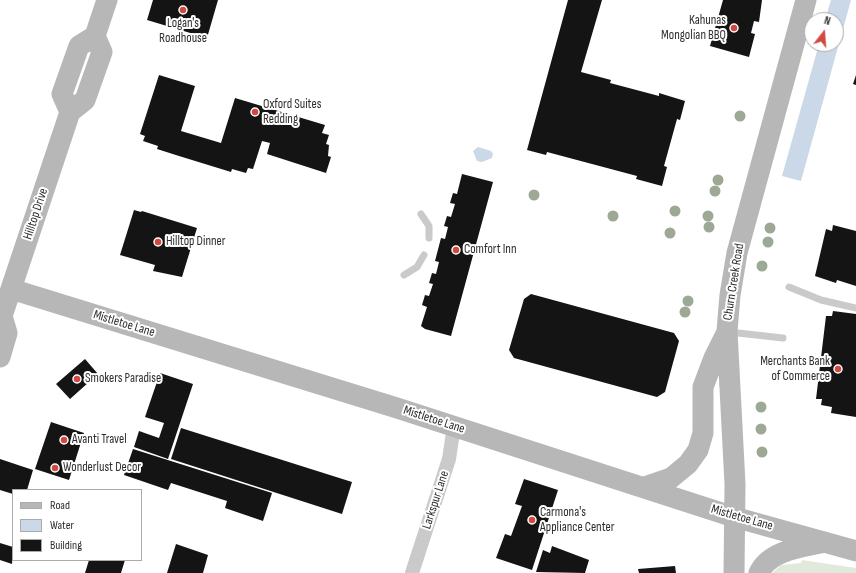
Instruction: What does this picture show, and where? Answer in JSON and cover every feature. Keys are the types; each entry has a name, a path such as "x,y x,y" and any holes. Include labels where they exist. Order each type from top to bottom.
{"main road":[{"name":"Hilltop Drive","path":"0,357 7,334 1,316 70,112 62,94 79,46 94,36 107,0"},
{"name":"Churn Creek Road","path":"734,573 735,484 727,331 730,295 737,253 806,0"},
{"name":"Mistletoe Lane","path":"11,289 454,426 734,516 856,551"},
{"path":"645,487 672,478 688,464 698,450 703,433 703,387 714,358 727,331"},
{"path":"759,573 769,560 780,554 826,542"}],"street":[{"name":"Larkspur Lane","path":"412,573 449,459 454,426"}],"lane":[{"path":"421,214 429,226 429,238"},
{"path":"404,275 417,267 424,255"},
{"path":"789,287 821,300 856,308"},
{"path":"727,331 783,338"}],"shaded area":[{"path":"802,560 856,568 856,573 772,573 781,565 801,563"}],"water":[{"path":"831,0 851,0 844,25 844,12 827,12"},
{"path":"817,52 837,52 801,181 782,176"},
{"path":"478,147 491,151 493,154 492,158 482,162 477,161 473,151"}],"building":[{"name":"Logan's Roadhouse","path":"153,0 218,0 207,38 147,20"},
{"path":"568,0 602,0 581,72 611,80 610,83 659,96 659,93 685,101 680,120 677,119 664,166 667,167 662,186 636,179 637,176 547,152 546,155 527,150"},
{"name":"Kahunas Mongolian BBQ","path":"723,0 762,0 759,22 754,21 751,33 755,34 749,57 710,46"},
{"name":"Oxford Suites Redding","path":"159,75 195,86 181,131 221,143 235,98 325,125 322,133 329,135 326,144 329,145 328,156 331,157 326,173 267,154 270,143 262,141 253,169 248,168 246,173 232,169 231,172 179,156 157,149 158,146 143,141 145,136 140,134"},
{"path":"856,75 856,85 853,84"},
{"name":"Comfort Inn","path":"462,174 493,182 451,336 425,329 421,326 427,307 422,305 425,295 429,296 433,284 429,283 432,273 436,274 439,262 435,261 441,238 445,239 448,227 444,226 447,216 451,217 455,204 450,203 453,193 457,194"},
{"name":"Hilltop Dinner","path":"134,210 142,211 197,228 182,277 153,271 155,265 120,255"},
{"path":"833,225 856,231 856,286 837,280 836,283 815,276 826,229 832,231"},
{"path":"531,294 674,333 679,341 665,392 657,397 514,358 509,350 524,299"},
{"name":"Merchants Bank of Commerce","path":"833,311 856,314 856,417 831,413 832,407 821,405 822,399 816,399 826,316 832,316"},
{"name":"Smokers Paradise","path":"85,359 98,374 70,399 56,384"},
{"path":"160,373 193,384 168,459 134,447 139,431 159,438 164,423 145,417"},
{"path":"51,422 84,433 69,480 35,469"},
{"path":"181,428 352,482 342,514 171,459"},
{"path":"133,449 272,493 263,521 225,508 227,501 171,483 168,490 124,475"},
{"path":"0,459 33,470 27,489 12,489 12,494 0,490"},
{"name":"Carmona's Appliance Center","path":"524,479 558,490 532,570 496,558 505,534 511,536 522,506 515,504"},
{"path":"0,543 12,547 12,564 0,560"},
{"path":"176,544 208,555 203,573 167,573"},
{"path":"552,546 589,560 585,573 536,572 543,550 550,553"},
{"path":"89,561 125,561 121,573 85,573"},
{"path":"675,566 676,573 639,573 638,569"}],"place":[{"name":"Logan's Roadhouse","path":"183,10"},
{"name":"Kahunas Mongolian BBQ","path":"734,28"},
{"name":"Oxford Suites Redding","path":"255,112"},
{"name":"Hilltop Dinner","path":"158,242"},
{"name":"Comfort Inn","path":"456,250"},
{"name":"Merchants Bank of Commerce","path":"838,369"},
{"name":"Smokers Paradise","path":"77,379"},
{"name":"Avanti Travel","path":"64,440"},
{"name":"Wonderlust Decor","path":"55,468"},
{"name":"Carmona's Appliance Center","path":"532,520"}]}
